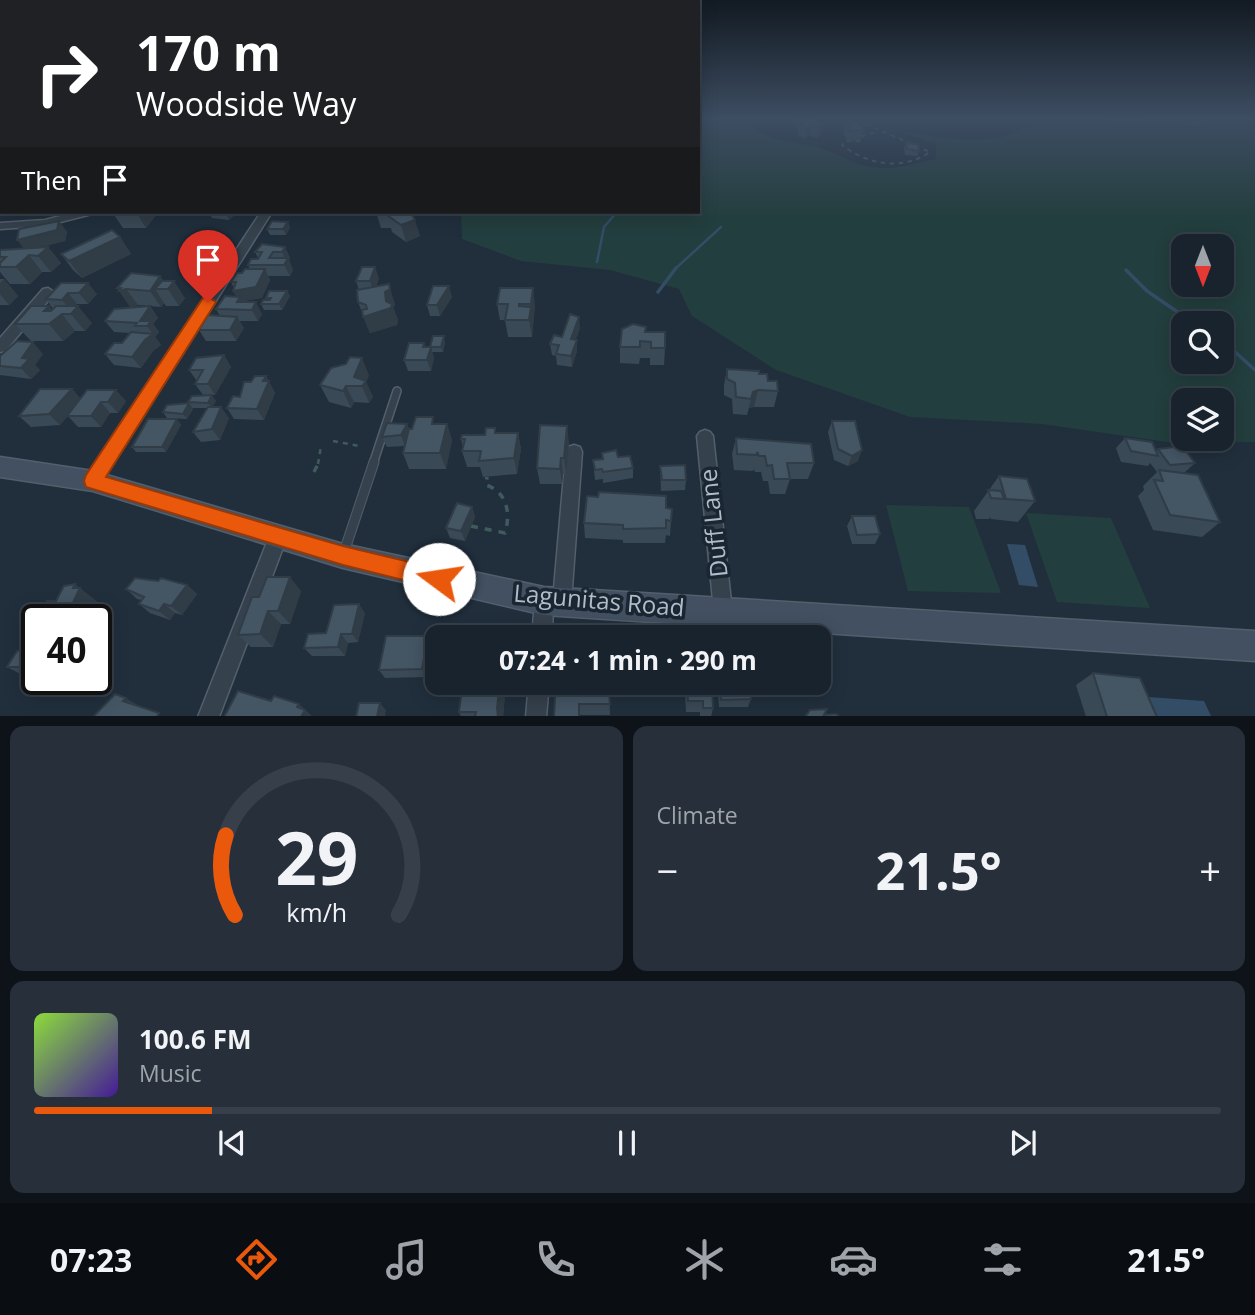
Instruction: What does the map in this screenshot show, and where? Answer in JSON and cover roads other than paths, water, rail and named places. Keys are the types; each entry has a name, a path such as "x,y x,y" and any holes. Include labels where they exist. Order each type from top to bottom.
{"street":[{"path":"0,226 45,223 80,214"},
{"path":"93,481 265,214"},
{"path":"0,347 48,292"},
{"name":"Duff Lane","path":"705,436 723,611"},
{"path":"546,625 553,601 574,452"},
{"name":"Lagunitas Road","path":"0,467 93,481 343,556 489,591 553,601 1255,646"},
{"path":"208,716 278,537"},
{"path":"537,716 538,695"}],"lane":[{"path":"343,556 397,391"}],"water":[{"path":"1007,544 1025,545 1038,587 1019,585"},
{"path":"1134,696 1204,701 1211,716 1142,716"}],"waterway":[{"path":"597,262 604,227 615,214"},
{"path":"676,268 721,227"},
{"path":"658,292 676,268"},
{"path":"1126,270 1147,291 1176,311"},
{"path":"1234,351 1255,370"}]}
